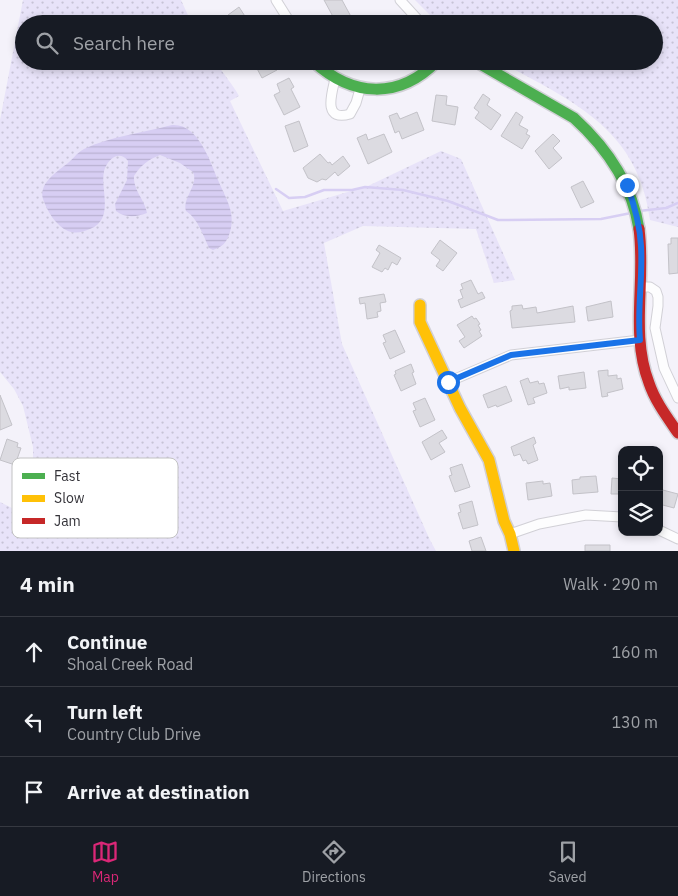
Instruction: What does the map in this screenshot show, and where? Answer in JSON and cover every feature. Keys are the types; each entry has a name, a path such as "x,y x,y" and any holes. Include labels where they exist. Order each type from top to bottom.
{"street":[{"path":"276,0 285,15"},
{"path":"400,0 414,15"},
{"path":"324,70 335,79 360,88 390,88 405,84 417,79 427,70"},
{"path":"491,70 574,118 604,147 627,185 634,204 641,246 638,323 644,366 649,383 665,415 678,432"},
{"path":"335,79 330,109 343,116 350,114 356,103 360,88"},
{"path":"640,287 650,287 656,291 658,306 655,328 664,368 678,398"},
{"path":"420,305 420,322 460,408 489,460 504,521 510,534 514,551"},
{"path":"448,382 511,355 640,340"},
{"path":"510,534 539,524 586,515 618,517"},
{"path":"663,532 678,539"}],"shaded area":[{"path":"23,0 181,0 188,15 20,15"},
{"path":"415,0 678,0 678,227 650,220 643,188 631,162 616,139 575,104 515,70 663,70 663,15 430,15"},
{"path":"15,42 15,70 221,70 239,96 230,101 283,211 368,186 441,151 461,159 515,280 494,283 476,229 363,226 324,243 342,344 436,551 0,551 0,502 12,508 12,538 178,538 178,458 33,458 33,447 23,406 14,389 0,372 0,120"},
{"path":"172,125 181,126 189,130 202,145 227,200 231,213 231,227 229,235 219,248 213,250 209,248 197,223 186,211 186,201 194,182 193,172 180,163 160,155 145,163 134,176 135,186 147,213 131,216 123,215 116,211 115,204 127,180 128,161 121,156 117,156 108,163 104,171 105,203 102,218 98,224 85,231 74,232 64,229 56,222 43,199 43,189 52,176 79,153 84,149 105,141"}],"building":[{"path":"324,0 342,0 350,15 332,15"},
{"path":"239,7 244,15 228,15"},
{"path":"258,70 277,70 262,78"},
{"path":"289,78 294,87 291,89 300,107 284,115 274,95 280,92 277,84"},
{"path":"483,94 490,99 487,105 501,115 491,130 475,118 479,112 474,108"},
{"path":"436,95 447,96 446,105 458,107 455,125 432,121"},
{"path":"417,112 424,130 402,139 399,131 395,133 389,116 397,113 400,119"},
{"path":"516,112 523,117 519,125 528,130 526,134 530,136 522,149 501,136"},
{"path":"299,121 308,146 294,152 285,126"},
{"path":"366,134 368,140 384,134 392,152 368,164 357,138"},
{"path":"553,134 560,141 553,148 562,158 549,169 535,151"},
{"path":"320,154 332,165 343,156 350,166 338,176 335,172 326,180 322,179 317,182 308,178 303,168"},
{"path":"583,181 594,202 581,208 571,187"},
{"path":"671,238 678,238 678,273 669,274 668,244 671,244"},
{"path":"440,240 457,253 443,271 436,266 440,260 431,253"},
{"path":"379,245 401,258 397,265 392,262 388,270 385,268 382,272 372,267 380,253 376,250"},
{"path":"471,280 478,294 482,292 485,298 461,308 458,300 463,298 460,290 463,289 461,284"},
{"path":"384,294 386,302 380,303 381,311 377,312 378,317 367,319 365,303 360,304 359,298"},
{"path":"611,301 613,317 588,321 586,307"},
{"path":"522,305 523,309 536,307 537,313 573,306 575,322 512,328 510,311 512,306"},
{"path":"472,316 480,324 478,325 481,330 479,331 482,336 464,348 459,341 465,337 457,325"},
{"path":"395,330 405,352 390,359 383,343 386,342 383,335"},
{"path":"411,364 416,384 401,391 394,375 396,374 395,371"},
{"path":"608,370 608,376 617,375 617,379 621,378 623,389 607,393 608,396 602,397 598,371"},
{"path":"584,372 586,388 569,390 569,387 560,389 558,376"},
{"path":"528,378 530,383 538,381 539,384 544,383 547,393 533,398 535,403 528,405 520,381"},
{"path":"506,386 512,401 497,407 496,405 488,408 483,395"},
{"path":"0,395 12,425 0,430"},
{"path":"425,398 435,420 420,427 413,411 416,410 413,403"},
{"path":"442,430 447,438 439,443 445,452 431,460 422,442"},
{"path":"534,437 536,443 533,445 538,460 528,464 526,460 523,461 520,454 514,456 511,447"},
{"path":"7,439 18,443 17,447 21,448 17,458 12,458 12,464 0,460"},
{"path":"462,464 470,487 455,492 449,476 452,475 450,468"},
{"path":"596,476 598,492 573,494 572,480 580,479 580,477"},
{"path":"612,478 618,479 618,494 611,494"},
{"path":"543,481 543,484 550,483 552,496 528,500 526,483"},
{"path":"663,490 678,494 674,508 663,505"},
{"path":"472,501 478,525 463,529 458,513 461,512 459,505"},
{"path":"481,537 486,551 472,551 469,541"},
{"path":"585,545 610,545 610,551 585,551"}],"waterway":[{"path":"276,189 289,198 305,197 324,190 352,190 365,187 403,190 448,201 498,220 601,219 631,213"},
{"path":"639,211 666,208 678,203"}],"traffic: fast":[{"path":"324,70 343,82 375,89 391,88 407,83 427,70"},
{"path":"491,70 574,118 586,130 607,154 624,182 631,197 639,229"}],"traffic: slow":[{"path":"420,305 420,322 460,408 489,460 504,521 510,534 514,551"}],"traffic: jam":[{"path":"639,229 641,248 639,326 643,364 655,396 678,433"}],"route":[{"path":"448,382 511,355 640,340 638,323 641,246 634,204 627,185"}]}
